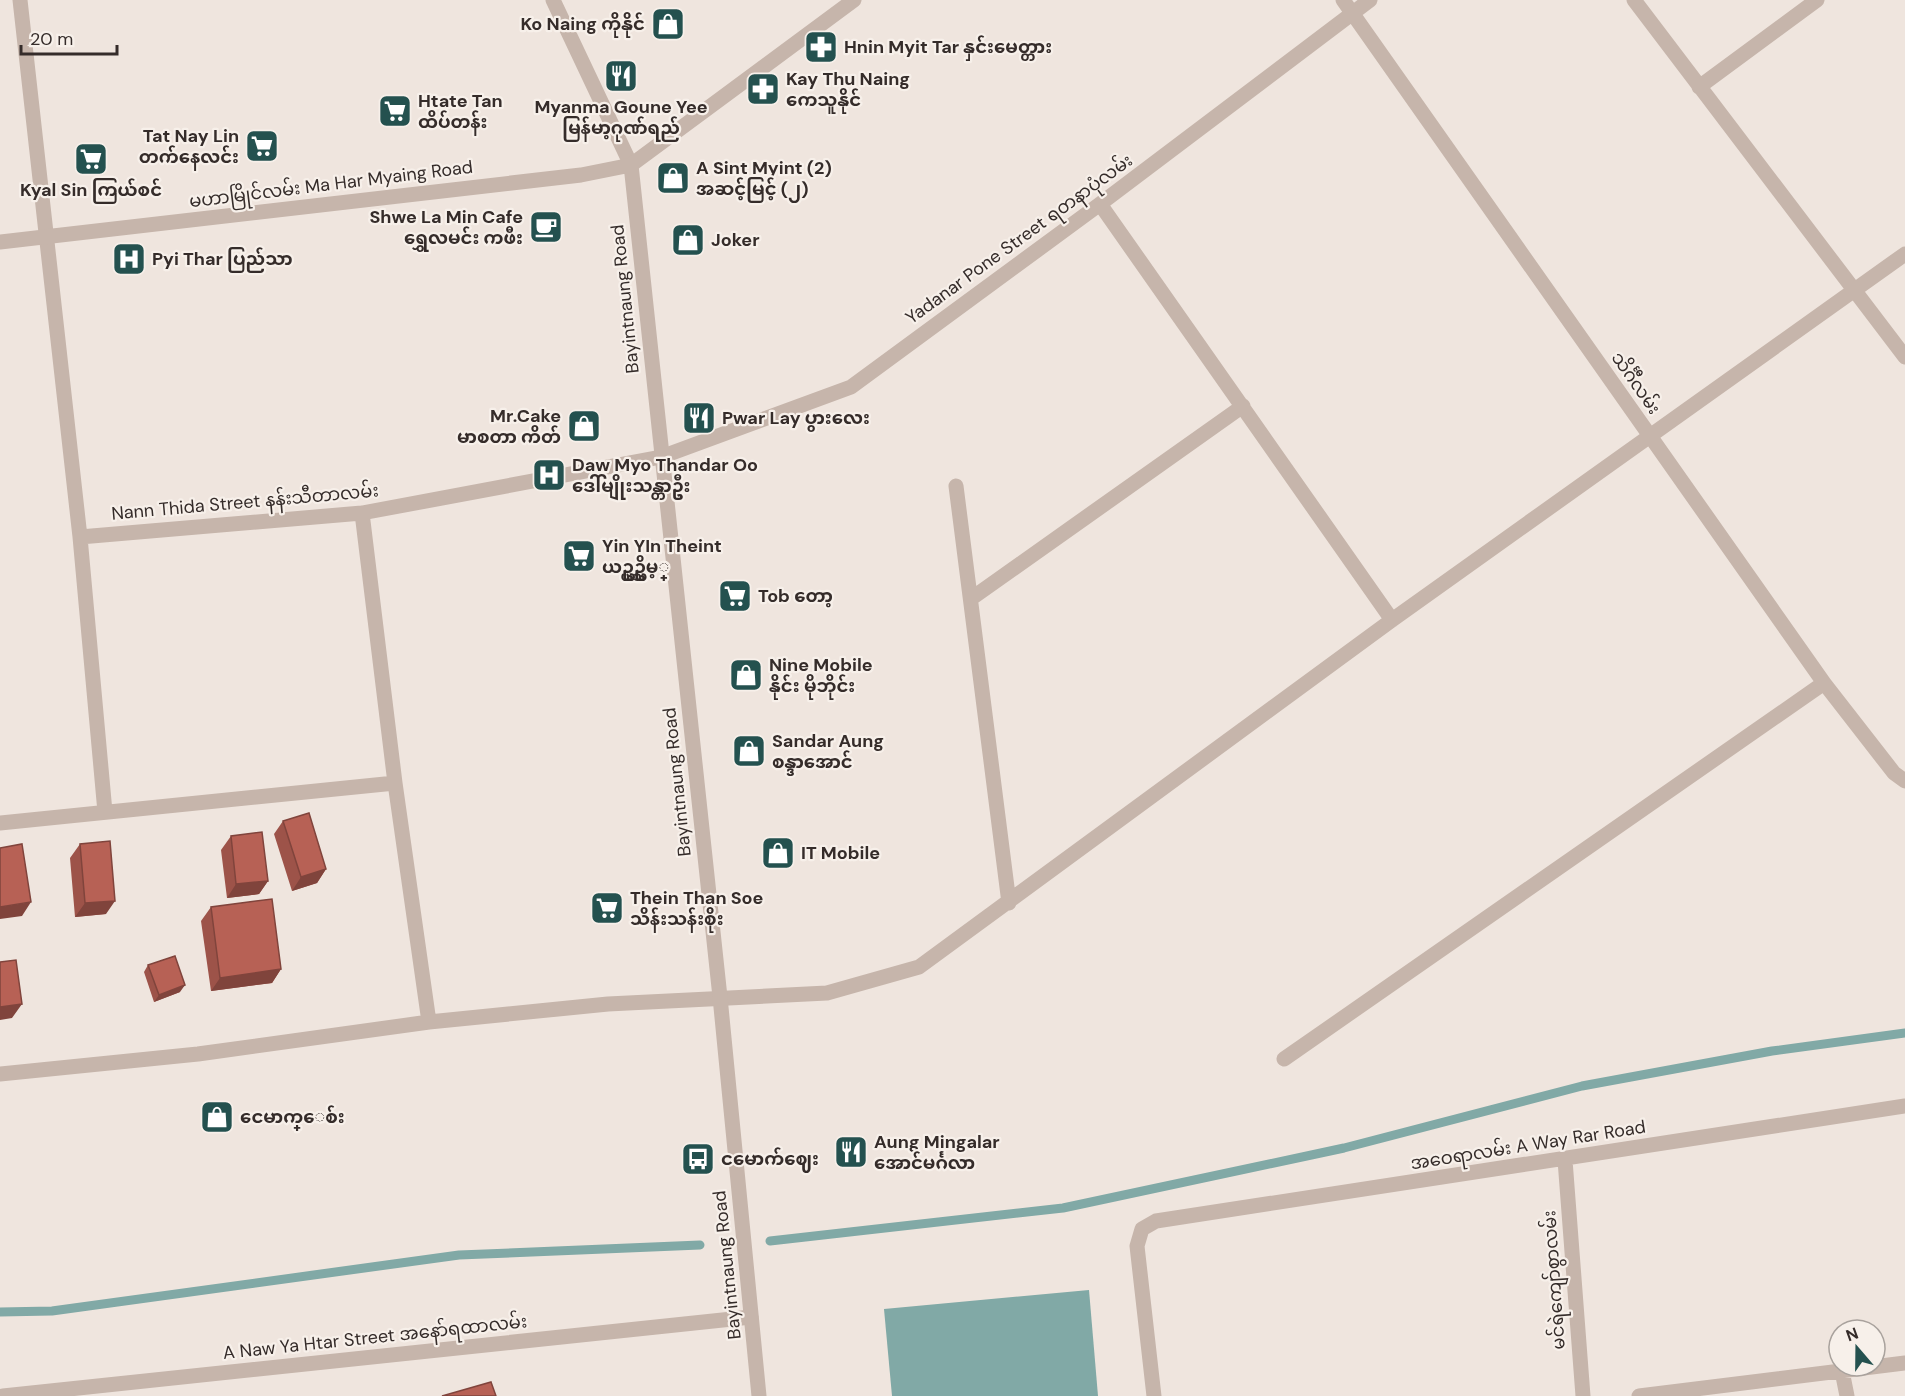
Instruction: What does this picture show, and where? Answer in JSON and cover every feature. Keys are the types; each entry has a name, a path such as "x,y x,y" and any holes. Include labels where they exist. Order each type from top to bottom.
{"street":[{"path":"20,0 80,537 105,812"},
{"name":"Bayintnaung Road","path":"553,0 631,165 720,997 759,1396"},
{"path":"631,165 854,0"},
{"name":"Yadanar Pone Street ရတနာပုံလမ်း","path":"661,457 851,387 1100,204 1348,6 1370,0"},
{"path":"1634,0 1905,357"},
{"path":"1699,87 1817,0"},
{"name":"သိင်္ဂီလမ်း","path":"1348,6 1824,683 1894,773 1905,781"},
{"name":"မဟာမြိုင်လမ်း Ma Har Myaing Road","path":"0,242 581,175 631,165"},
{"path":"1100,204 1392,620"},
{"path":"0,1074 198,1054 429,1022 608,1004 827,993 919,967 1392,620 1651,438 1905,254"},
{"path":"972,598 1243,406"},
{"name":"Nann Thida Street နန်းသီတာလမ်း","path":"80,537 362,513 661,457"},
{"path":"956,486 1009,903"},
{"path":"362,513 395,783 429,1022"},
{"path":"1284,1059 1824,683"},
{"path":"0,823 395,783"},
{"name":"အဝေရာလမ်း A Way Rar Road","path":"1154,1396 1137,1246 1142,1229 1156,1221 1905,1106"},
{"name":"မင်ရဲကျော်စွာလမ်း","path":"1565,1160 1582,1396"},
{"name":"A Naw Ya Htar Street အနော်ရထာလမ်း","path":"3,1396 752,1317"},
{"path":"1887,1365 1905,1363"},
{"path":"1639,1396 1827,1373"},
{"path":"1843,1378 1847,1396"}],"water":[{"path":"1089,1290 1098,1396 892,1396 884,1309"}],"building":[{"path":"309,813 326,869 301,877 283,821"},
{"path":"262,832 268,881 236,884 231,836"},
{"path":"110,841 115,901 85,903 80,844"},
{"path":"22,844 31,902 0,907 0,848"},
{"path":"272,899 281,969 220,978 211,907"},
{"path":"175,956 185,985 159,995 148,965"},
{"path":"16,960 22,1004 0,1007 0,962"},
{"path":"491,1382 496,1396 442,1396"}],"waterway":[{"path":"770,1241 1063,1208 1344,1148 1582,1086 1772,1051 1905,1033"},
{"path":"0,1312 52,1311 459,1255 700,1245"}],"place":[{"name":"Ko Naing ကိုနိုင်","path":"668,24"},
{"name":"Hnin Myit Tar နှင်းမေတ္တား","path":"821,47"},
{"name":"Myanma Goune Yee မြန်မာ့ဂုဏ်ရည်","path":"621,76"},
{"name":"Kay Thu Naing ကေသူနိုင်","path":"763,89"},
{"name":"Htate Tan ထိပ်တန်း","path":"395,111"},
{"name":"Tat Nay Lin တက်နေလင်း","path":"262,146"},
{"name":"Kyal Sin ကြယ်စင်","path":"91,159"},
{"name":"A Sint Myint (2) အဆင့်မြင့် (၂)","path":"673,178"},
{"name":"Shwe La Min Cafe ရွှေလမင်း ကဖီး","path":"546,227"},
{"name":"Joker","path":"688,240"},
{"name":"Pyi Thar ပြည်သာ","path":"129,259"},
{"name":"Pwar Lay ပွားလေး","path":"699,418"},
{"name":"Mr.Cake မာစတာ ကိတ်","path":"584,426"},
{"name":"Daw Myo Thandar Oo ဒေါ်မျိုးသန္တာဦး","path":"549,475"},
{"name":"Yin YIn Theint ယဥ္ယဥ္သိမ့္","path":"579,556"},
{"name":"Tob တော့","path":"735,596"},
{"name":"Nine Mobile နိုင်း မိုဘိုင်း","path":"746,675"},
{"name":"Sandar Aung စန္ဒာအောင်","path":"749,751"},
{"name":"IT Mobile","path":"778,853"},
{"name":"Thein Than Soe သိန်းသန်းစိုး","path":"607,908"},
{"name":"ငေမာက္ေစ်း","path":"217,1117"},
{"name":"Aung Mingalar အောင်မင်္ဂလာ","path":"851,1152"},
{"name":"ငမောက်ဈေး","path":"698,1159"}]}
